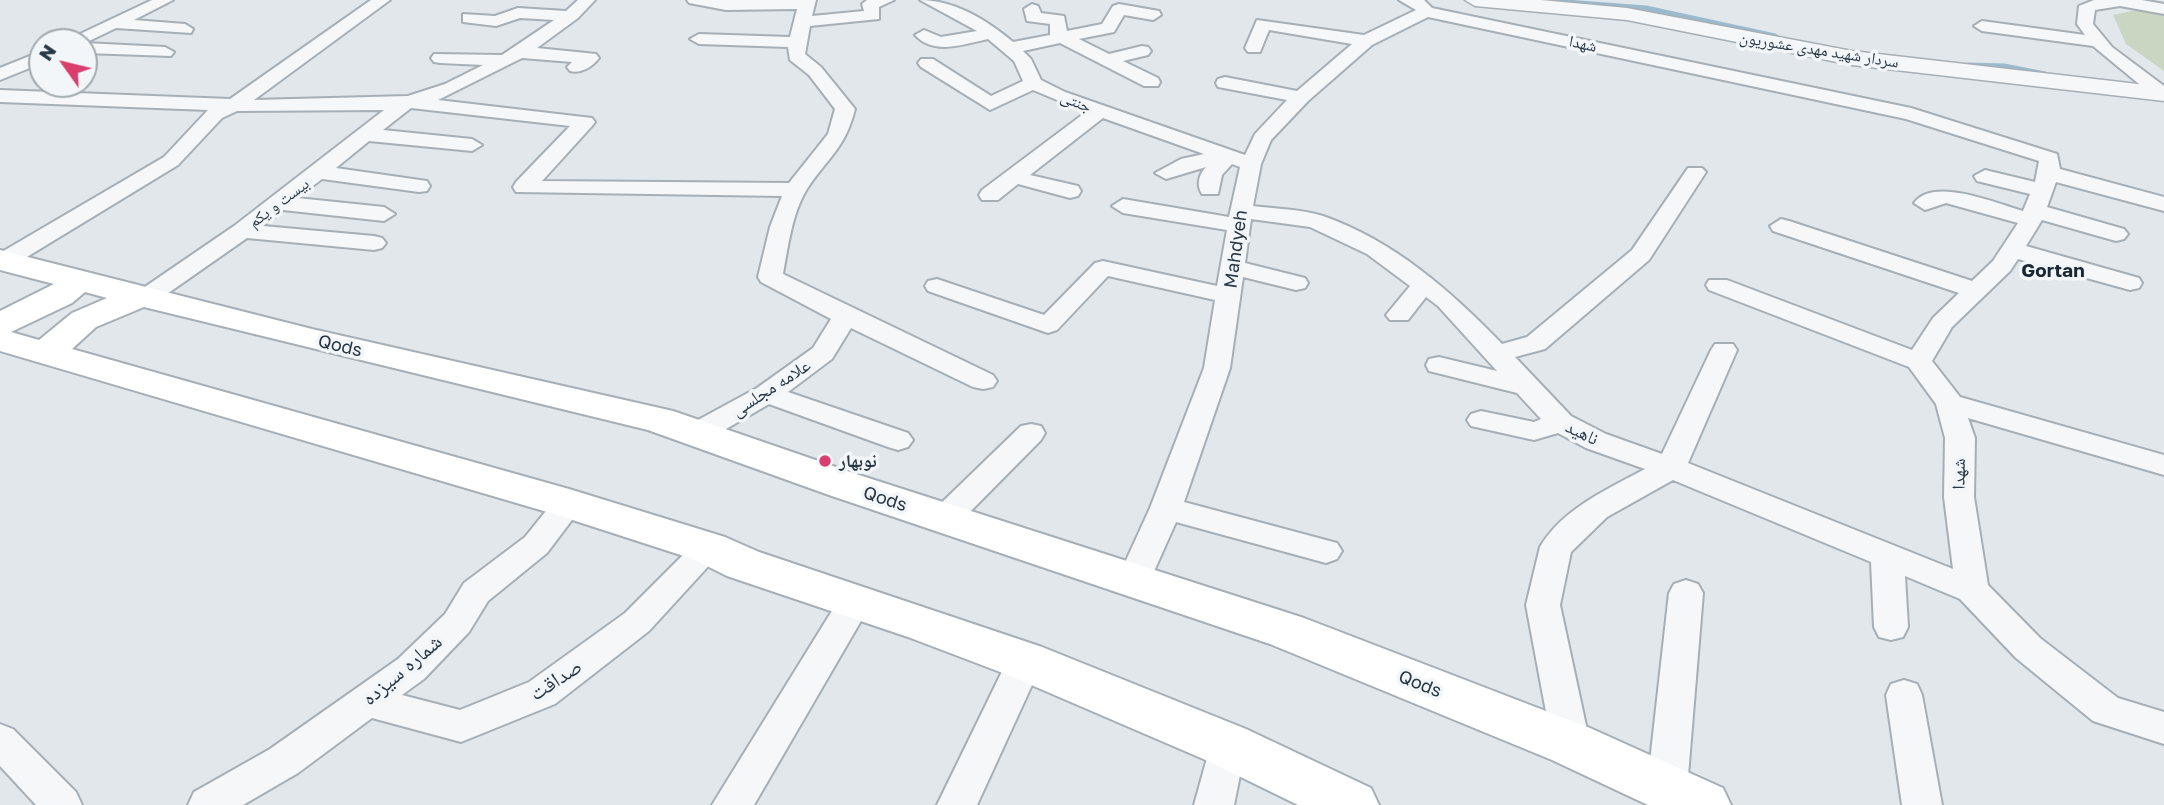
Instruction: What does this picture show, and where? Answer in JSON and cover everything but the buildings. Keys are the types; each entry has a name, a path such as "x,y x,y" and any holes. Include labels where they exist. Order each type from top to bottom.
{"main road":[{"name":"Qods","path":"2,261 310,339 659,420 944,519 1135,578 1287,631 1571,744 1685,797"},
{"path":"0,324 60,296 78,280"},
{"path":"47,352 84,320 143,297"},
{"path":"0,340 569,504 709,548 743,564 1025,661 1227,745 1352,805"}],"street":[{"path":"98,30 165,0"},
{"path":"2,261 171,161 215,114 236,104 382,0"},
{"path":"407,102 433,96 510,56 569,16 587,0"},
{"path":"696,0 803,17"},
{"path":"699,39 803,17 873,15 870,4 887,0"},
{"path":"931,2 972,0"},
{"name":"سردار شهید مهدی عشوریون","path":"1475,0 1627,14 1852,58 2164,94"},
{"path":"2164,9 2117,1 2087,6 2085,24 2105,51 2164,94"},
{"path":"927,63 990,104 1033,82 1022,59 1010,48 988,34 981,26 931,2"},
{"name":"Mahdyeh","path":"1135,578 1166,508 1217,368 1240,218 1251,164 1262,138 1301,97 1366,41 1417,6"},
{"name":"شهدا","path":"1417,6 1911,114 2050,158 2039,199"},
{"path":"1032,9 1033,17 1058,20 1059,36"},
{"path":"1010,48 1108,28 1119,9 1153,15"},
{"path":"469,18 496,21 517,13 569,16"},
{"path":"803,17 796,55 815,71 845,109 838,135 796,190 781,227 770,277 845,316 983,380"},
{"path":"113,23 185,29"},
{"path":"1254,48 1263,24 1366,41"},
{"path":"1982,26 2099,42"},
{"path":"924,35 938,43 988,34"},
{"path":"1059,36 1151,82"},
{"path":"98,49 165,52"},
{"path":"1106,60 1142,51"},
{"path":"440,58 590,58 576,67"},
{"path":"0,75 28,62"},
{"name":"جنتی","path":"1033,82 1099,112 1251,164"},
{"path":"1224,83 1301,97"},
{"path":"0,96 236,104 407,102 585,122 524,187 796,190"},
{"name":"بیست و یکم","path":"143,297 242,231 407,102"},
{"path":"990,195 1099,112"},
{"path":"368,135 472,145"},
{"path":"1166,173 1188,163 1228,157"},
{"path":"1210,188 1211,174 1228,157"},
{"path":"320,172 419,186"},
{"path":"1496,354 1535,343 1641,255 1695,173"},
{"path":"1985,176 2116,234"},
{"path":"1014,177 1070,191"},
{"path":"1925,203 1945,197 2164,204"},
{"path":"1718,285 1917,361 1942,323 2003,266 2039,199"},
{"path":"278,203 384,214"},
{"name":"ناهید","path":"1123,206 1240,218 1315,221 1375,249 1447,300 1561,423 1596,441 1671,468 1972,590"},
{"path":"1781,226 1976,291"},
{"path":"242,231 374,243"},
{"path":"2012,250 2130,283"},
{"path":"1234,267 1296,283"},
{"path":"937,286 1048,325 1103,268 1229,296"},
{"path":"1399,315 1424,284"},
{"name":"علامه مجلسی","path":"697,433 767,394 823,353 845,316"},
{"path":"1571,744 1543,605 1556,547 1596,509 1671,468 1724,350"},
{"name":"شهدا","path":"1917,361 1950,403 1960,438 1959,497 1972,590"},
{"path":"1438,365 1524,386"},
{"path":"767,394 898,440"},
{"path":"1950,403 2164,465"},
{"path":"1481,420 1534,431 1561,423"},
{"path":"944,519 1031,433"},
{"name":"شماره سیزده","path":"208,805 284,761 411,669 457,623 476,592 536,545 569,504"},
{"path":"1166,508 1326,551"},
{"name":"صداقت","path":"367,701 461,726 542,693 637,622 709,548"},
{"path":"1887,556 1891,627"},
{"path":"1972,590 2028,648 2106,710 2164,728"},
{"path":"1685,797 1686,593"},
{"path":"732,805 855,602"},
{"path":"957,805 1025,661"},
{"path":"1904,695 1922,805"},
{"path":"0,740 62,805"},
{"path":"1214,805 1227,745"}],"green space":[{"path":"2136,10 2164,14 2164,71 2126,44 2113,15"}],"waterway":[{"path":"1540,0 1646,8 1775,36"},
{"path":"1968,65 2004,66 2045,74"}],"place":[{"name":"نوبهار","path":"825,461"}],"district":[{"name":"Gortan","path":"2053,271"}]}
